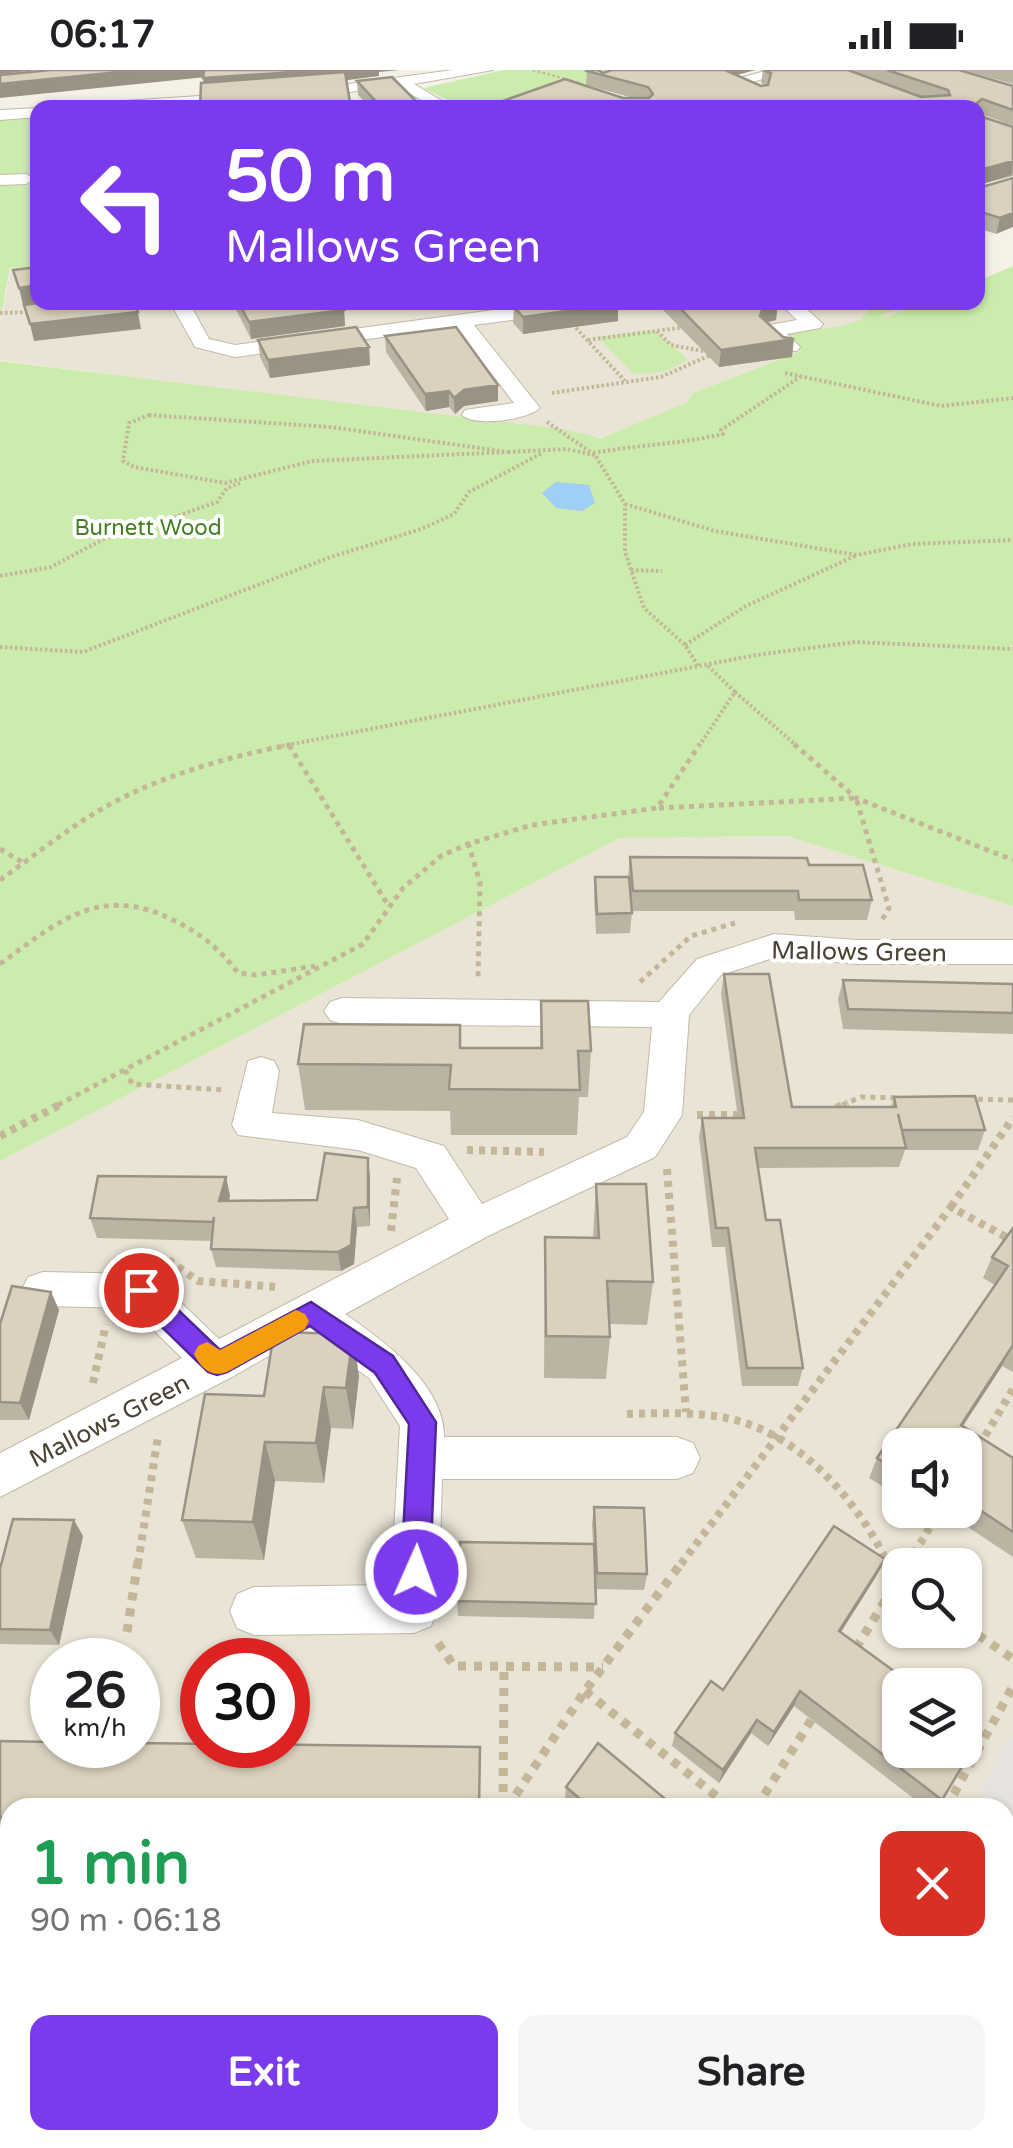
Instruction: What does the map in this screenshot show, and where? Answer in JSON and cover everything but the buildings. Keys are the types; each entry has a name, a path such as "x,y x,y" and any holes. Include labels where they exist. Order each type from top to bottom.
{"street":[{"path":"374,70 404,77 436,100"},
{"path":"210,100 486,70"},
{"path":"761,92 733,82 787,70"},
{"path":"235,82 248,97"},
{"path":"0,115 30,113"},
{"path":"0,180 26,179"},
{"path":"183,310 199,340 210,350 236,350 396,323 462,322 545,310"},
{"path":"790,347 771,330 813,324 796,310"},
{"path":"462,322 525,402 474,415"},
{"name":"Mallows Green","path":"671,1015 708,967 774,945 858,952 1013,952"},
{"path":"342,1012 671,1015 663,1116"},
{"path":"259,1080 251,1124 358,1134 430,1157 474,1225"},
{"name":"Mallows Green","path":"0,1476 217,1364 298,1300 640,1148 663,1116"},
{"name":"Mallows Green","path":"43,1289 141,1290 217,1364"},
{"path":"254,1611 414,1610 422,1422 384,1364 298,1300"},
{"path":"420,1458 677,1458"}],"path":[{"path":"533,70 580,83 574,90"},
{"path":"561,310 626,382"},
{"path":"0,313 28,312"},
{"path":"588,340 691,326"},
{"path":"656,331 672,345 714,353"},
{"path":"525,402 660,377 727,351"},
{"path":"781,372 941,406 1013,398"},
{"path":"509,452 282,420 149,415 137,416 129,423 123,460 134,467 225,483 312,461 509,452 547,450 594,454 618,447 671,446 722,434 721,430 800,376"},
{"path":"525,402 594,454 625,504 625,552 644,608 685,645 698,666"},
{"path":"0,647 83,652 328,558 397,539 454,514 469,492 547,450"},
{"path":"0,576 50,567 117,532 151,525 217,502 228,488 274,470"},
{"path":"625,504 715,531 857,555"},
{"path":"685,645 751,600 857,555 912,544 1013,540"},
{"path":"631,570 662,570"},
{"path":"740,598 751,600"},
{"path":"0,880 80,822 132,793 246,753 698,666 855,642 1013,650"},
{"path":"707,665 856,798 1013,860"},
{"path":"658,808 735,692"},
{"path":"289,745 388,905"},
{"path":"0,1136 363,944 388,905 422,869 468,843 604,811 856,798"},
{"path":"468,843 480,882 476,981 494,982"},
{"path":"0,849 22,862"},
{"path":"0,964 65,916 94,904 129,902 160,910 221,949 238,973 256,976 324,965"},
{"path":"125,1070 132,1084 154,1088 259,1080"},
{"path":"820,1115 861,1097 918,1098"},
{"path":"956,1098 1013,1100"},
{"path":"761,1115 663,1116 686,1412 737,1419 778,1434 824,1474 882,1550"},
{"path":"512,1798 585,1691 951,1207 1013,1118"},
{"path":"452,1149 561,1152"},
{"path":"390,1243 399,1162"},
{"path":"951,1207 1013,1241"},
{"path":"153,1257 168,1260 198,1281 298,1300"},
{"path":"93,1383 110,1307"},
{"path":"982,1440 1013,1389"},
{"path":"127,1632 160,1418"},
{"path":"847,1662 882,1607"},
{"path":"414,1610 454,1666 603,1667"},
{"path":"982,1638 1013,1659"},
{"path":"504,1666 505,1798"},
{"path":"951,1798 1013,1686"},
{"path":"585,1691 719,1798"},
{"path":"762,1798 817,1710"}],"shaded area":[{"path":"30,266 30,310 905,310 693,393 688,404 601,437 0,360 0,323 11,268"},
{"path":"787,836 1013,906 1013,1798 0,1798 0,1161 620,838"},
{"path":"1009,1737 1013,1740 1013,1798 977,1798"}],"green space":[{"path":"504,70 638,70 529,100 448,100 423,88"},
{"path":"30,115 30,267 10,268 0,320 0,117"},
{"name":"Burnett Wood","path":"1013,266 1013,906 787,836 620,838 0,1161 0,361 562,429 601,438 686,403 693,393 801,351 786,331 838,327 861,320 871,310 893,310 881,315 887,317 905,310 985,310 985,278"},
{"path":"654,330 688,360 663,372 634,374 598,337"}],"water":[{"path":"556,482 589,485 595,503 582,511 556,508 542,493"}],"slow traffic":[{"path":"207,1354 217,1364 296,1321"}],"route":[{"path":"141,1290 217,1364 311,1313 384,1364 422,1422 416,1572"}]}
